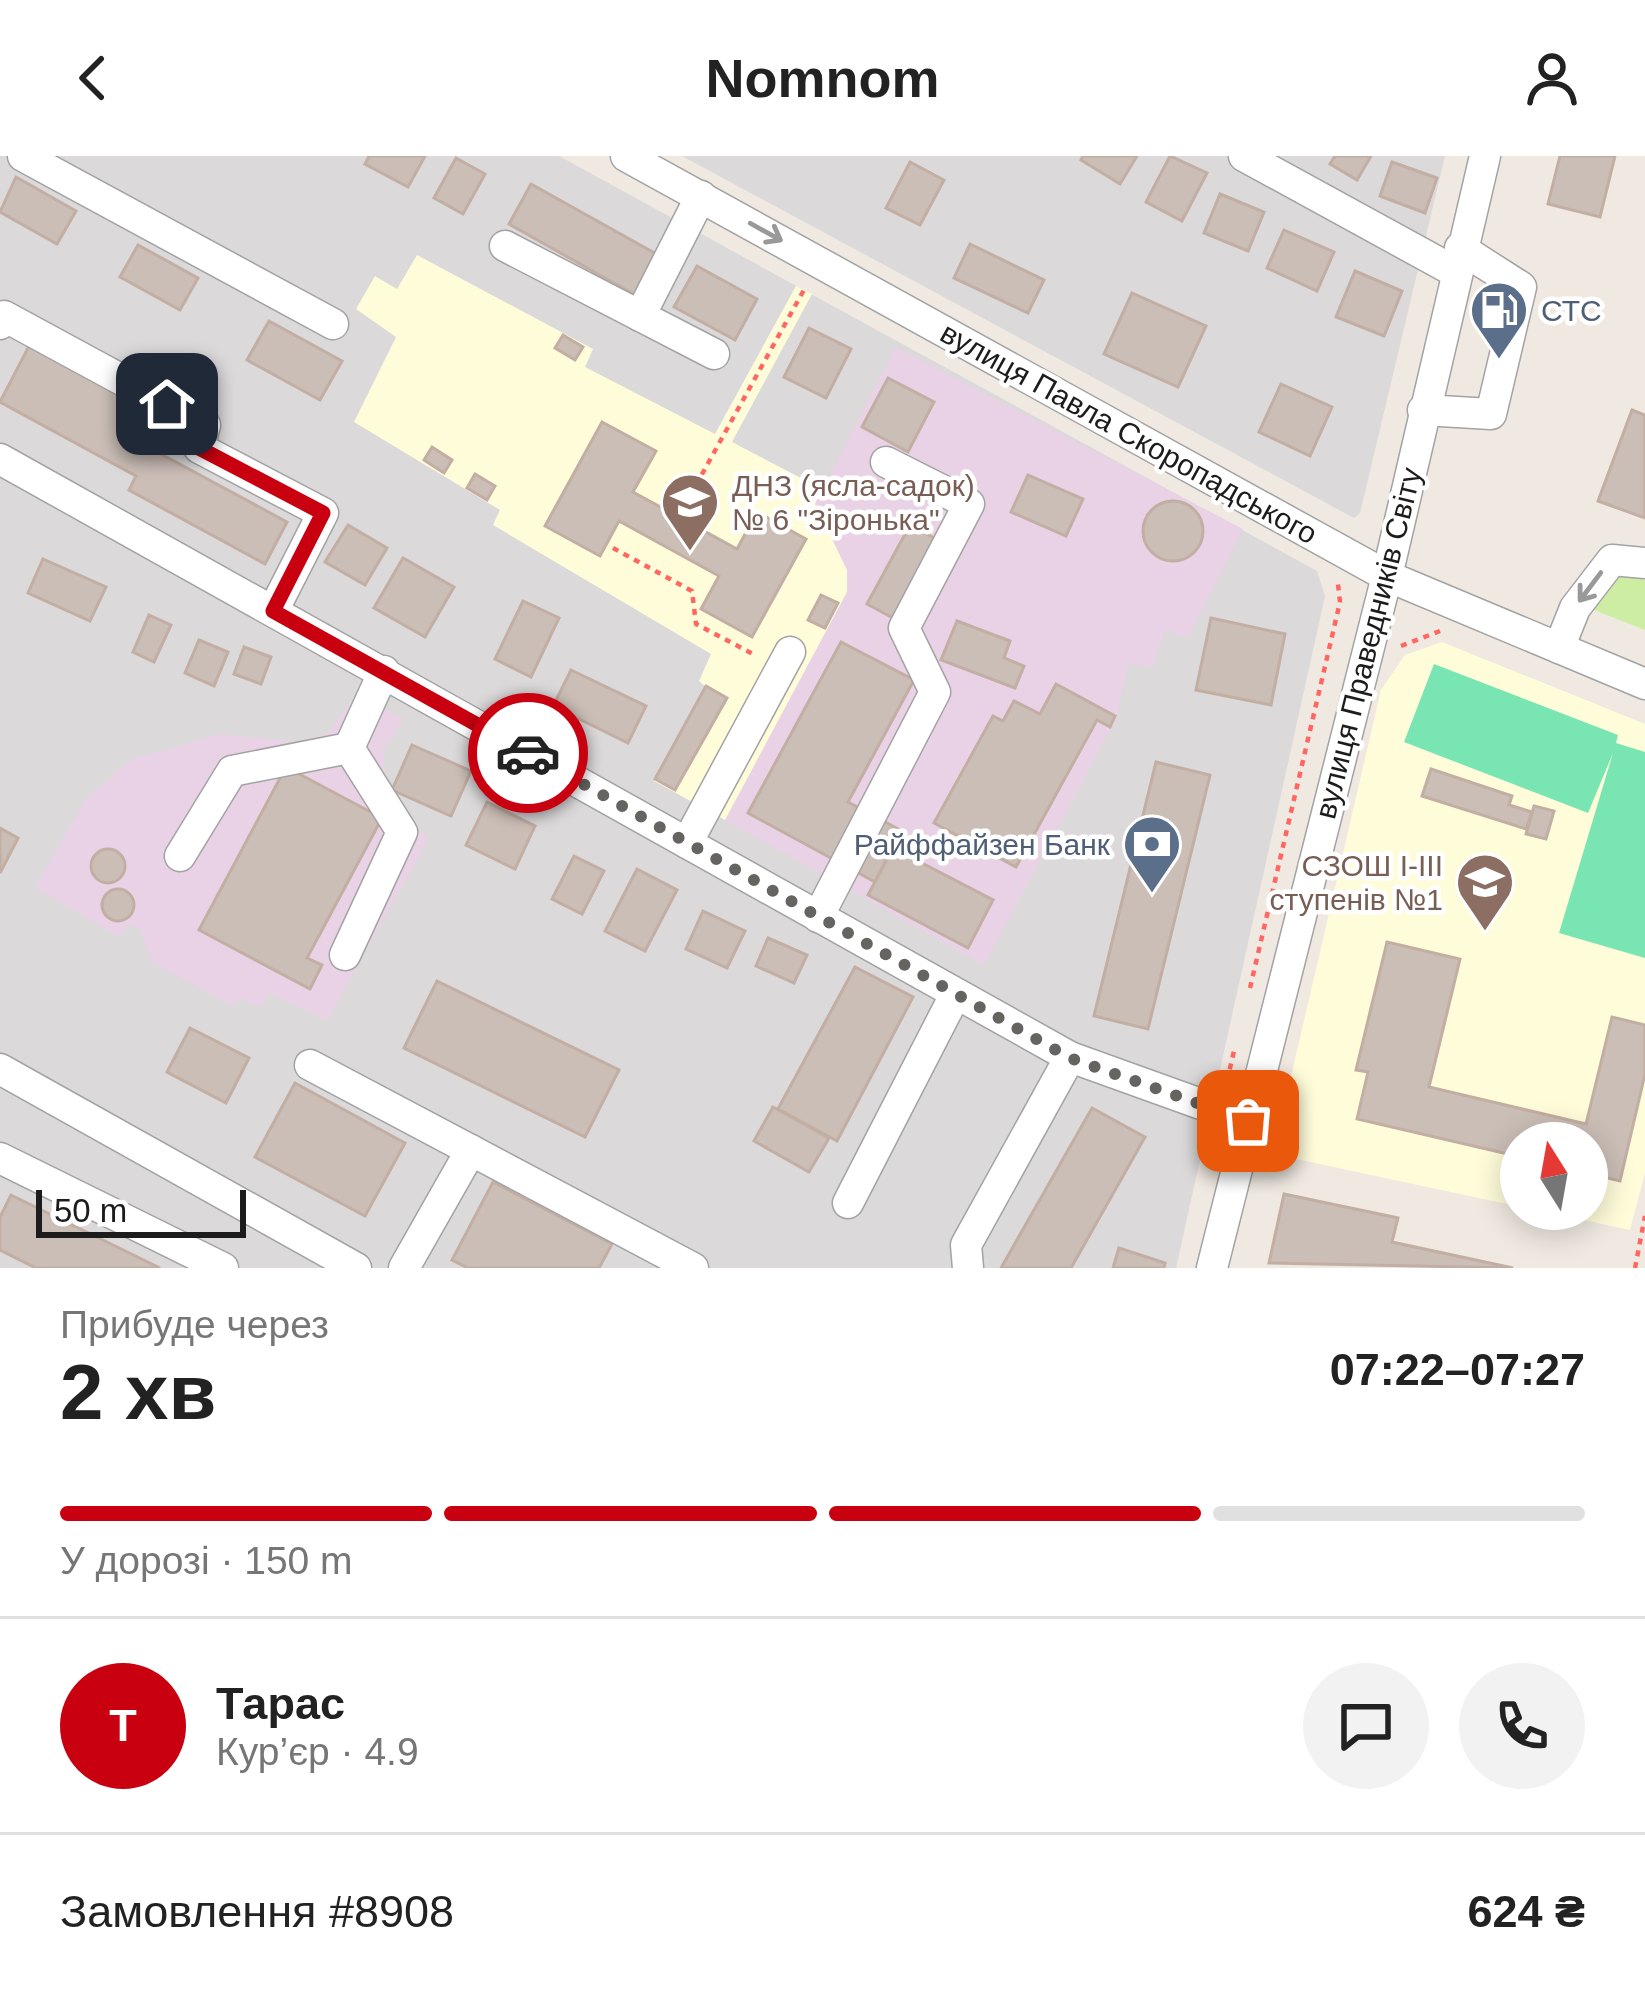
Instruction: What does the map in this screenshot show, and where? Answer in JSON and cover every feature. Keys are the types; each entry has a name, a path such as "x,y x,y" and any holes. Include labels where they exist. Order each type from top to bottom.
{"street":[{"path":"22,156 333,324"},
{"name":"вулиця Павла Скоропадського","path":"626,156 1387,576 1645,684"},
{"path":"1244,156 1521,287 1491,414 1423,410"},
{"name":"вулиця Праведників Світу","path":"1212,1268 1233,1118 1387,576 1457,259 1485,156"},
{"path":"640,316 700,196"},
{"path":"505,246 714,354"},
{"path":"0,324 4,316 21,324 205,425 199,448 323,513 273,611"},
{"path":"0,459 1070,1058 1233,1118"},
{"path":"818,917 935,692 904,628 969,504 886,462"},
{"path":"1558,648 1575,608 1612,560 1645,563"},
{"path":"687,843 786,661"},
{"path":"349,748 384,671"},
{"path":"180,856 232,771 349,748"},
{"path":"345,955 402,832 349,748"},
{"path":"848,1203 955,994"},
{"path":"968,1268 966,1245 1070,1058"},
{"path":"310,1065 471,1150 640,1256 693,1268"},
{"path":"0,1069 340,1264"},
{"path":"404,1268 471,1150"},
{"path":"0,1158 223,1268"}],"path":[{"path":"696,485 820,262"},
{"path":"614,548 692,591 696,624 786,661"},
{"path":"1246,1006 1340,602 1336,577"},
{"path":"1388,660 1423,634 1443,630"},
{"path":"1233,1118 1235,1046"},
{"path":"1635,1268 1645,1216"}],"shaded area":[{"path":"0,156 559,156 1317,571 1325,596 1176,1268 0,1268"},
{"path":"682,156 1445,156 1360,513 1354,518"},
{"name":"ДНЗ (ясла-садок) № 6 \"Зіронька\"","path":"417,255 593,349 585,367 715,434 796,286 812,294 732,442 822,489 815,504 847,570 847,592 725,820 654,781 706,687 699,681 711,654 493,525 500,510 354,422 396,337 356,309 375,276 397,289"},
{"path":"896,347 1243,529 1188,637 1164,630 1153,668 1128,664 1116,719 984,965 725,820 847,592 847,570 815,504"},
{"name":"СЗОШ І-ІІІ ступенів №1","path":"1442,642 1645,724 1645,1173 1630,1230 1608,1225 1608,1122 1500,1122 1500,1203 1273,1154 1381,690 1405,655"},
{"path":"356,695 404,719 383,750 387,784 413,827 429,838 327,1020 269,993 261,1007 240,998 234,1006 153,963 141,930 128,924 119,937 35,887 85,801 130,760 221,734 297,742 327,734"}],"green space":[{"path":"1622,574 1645,580 1645,630 1594,610"},
{"path":"1434,664 1618,735 1616,743 1645,752 1645,958 1559,933 1613,753 1588,813 1404,742"}],"building":[{"path":"369,156 425,156 408,187 365,164"},
{"path":"1083,156 1137,156 1120,184 1081,160"},
{"path":"1170,156 1207,173 1182,221 1146,202"},
{"path":"1335,156 1371,156 1357,180 1330,164"},
{"path":"1560,156 1615,156 1600,217 1548,204"},
{"path":"456,158 485,174 463,214 434,198"},
{"path":"910,162 944,180 920,225 886,208"},
{"path":"1392,162 1437,178 1425,213 1380,196"},
{"path":"16,177 76,211 57,244 0,212"},
{"path":"531,184 660,256 637,296 509,224"},
{"path":"1220,194 1264,212 1248,251 1204,233"},
{"path":"1284,230 1334,252 1317,291 1267,268"},
{"path":"970,244 1044,280 1028,313 954,278"},
{"path":"138,245 198,278 180,310 120,277"},
{"path":"697,266 757,299 735,340 674,307"},
{"path":"1355,271 1402,291 1384,336 1336,317"},
{"path":"1132,293 1206,326 1178,387 1104,354"},
{"path":"269,321 342,361 320,400 247,360"},
{"path":"809,328 851,349 826,398 784,377"},
{"path":"563,335 583,347 575,360 555,348"},
{"path":"30,344 175,423 159,453 287,522 265,564 129,490 136,476 0,402"},
{"path":"888,378 934,402 908,452 862,427"},
{"path":"1281,384 1332,407 1310,456 1259,432"},
{"path":"1632,410 1645,415 1645,518 1598,501"},
{"path":"602,422 656,451 633,492 737,549 757,512 806,539 752,637 701,609 719,576 619,521 600,556 545,526"},
{"path":"432,447 452,460 444,473 424,460"},
{"path":"475,474 495,486 487,500 467,488"},
{"path":"1028,475 1083,499 1066,536 1011,512"},
{"path":"1173,501 1194,510 1203,531 1194,552 1173,561 1152,552 1143,531 1152,510"},
{"path":"348,525 387,548 365,585 325,562"},
{"path":"910,525 936,539 893,618 867,604"},
{"path":"403,558 454,587 425,637 374,608"},
{"path":"43,559 106,587 90,621 28,593"},
{"path":"821,595 838,603 825,628 808,620"},
{"path":"523,601 559,618 531,677 495,659"},
{"path":"149,615 171,625 154,662 133,652"},
{"path":"1211,618 1285,634 1271,705 1196,690"},
{"path":"957,621 1010,641 1004,658 1024,666 1015,688 941,660"},
{"path":"199,640 228,652 214,686 185,673"},
{"path":"841,642 914,680 848,802 902,831 875,882 748,813"},
{"path":"244,647 271,657 261,684 234,674"},
{"path":"571,670 646,706 628,743 553,706"},
{"path":"1056,684 1115,716 1110,727 1097,720 1016,867 934,823 993,716 1003,721 1014,701 1040,714"},
{"path":"706,686 727,698 675,790 655,779"},
{"path":"412,745 471,771 451,816 392,790"},
{"name":"Райффайзен Банк","path":"1156,762 1210,775 1148,1029 1094,1016"},
{"path":"286,767 382,818 307,958 322,965 310,989 199,930"},
{"path":"1431,769 1512,796 1509,805 1532,812 1526,829 1422,796"},
{"path":"487,802 535,826 515,869 466,845"},
{"path":"1534,806 1554,811 1546,839 1526,834"},
{"path":"0,828 18,838 0,873"},
{"path":"893,848 993,900 968,948 868,895"},
{"path":"108,849 120,854 125,866 120,878 108,883 96,878 91,866 96,854"},
{"path":"574,856 604,871 582,914 552,899"},
{"path":"637,869 677,890 645,951 605,931"},
{"path":"118,889 130,893 134,905 130,917 118,921 106,917 102,905 106,893"},
{"path":"703,911 745,931 727,968 686,949"},
{"path":"768,938 807,955 794,983 756,966"},
{"path":"1387,942 1460,959 1429,1087 1578,1122 1500,1122 1500,1152 1357,1119 1368,1072 1356,1070"},
{"path":"855,967 913,997 837,1141 778,1109"},
{"path":"437,981 619,1070 585,1137 404,1048"},
{"path":"1612,1017 1645,1025 1645,1074 1620,1181 1608,1178 1608,1122 1586,1122"},
{"path":"190,1028 249,1058 226,1103 167,1072"},
{"path":"295,1083 405,1143 365,1216 255,1157"},
{"path":"773,1107 829,1138 809,1172 754,1141"},
{"path":"1092,1108 1145,1137 1071,1268 1001,1268"},
{"path":"493,1182 612,1244 599,1268 468,1268 452,1260"},
{"path":"1284,1194 1398,1218 1392,1242 1513,1268 1269,1263"},
{"path":"11,1195 160,1268 36,1268 0,1250 0,1217"},
{"path":"1119,1248 1165,1263 1164,1268 1113,1268"}],"way so far":[{"path":"528,753 1070,1058 1248,1121"}],"place":[{"name":"СТС","path":"1499,361"},
{"name":"ДНЗ (ясла-садок) № 6 \"Зіронька\"","path":"690,553"},
{"name":"Райффайзен Банк","path":"1152,895"},
{"name":"СЗОШ І-ІІІ ступенів №1","path":"1485,933"}],"route":[{"path":"167,404 205,425 199,448 323,513 273,611 528,753"}]}
